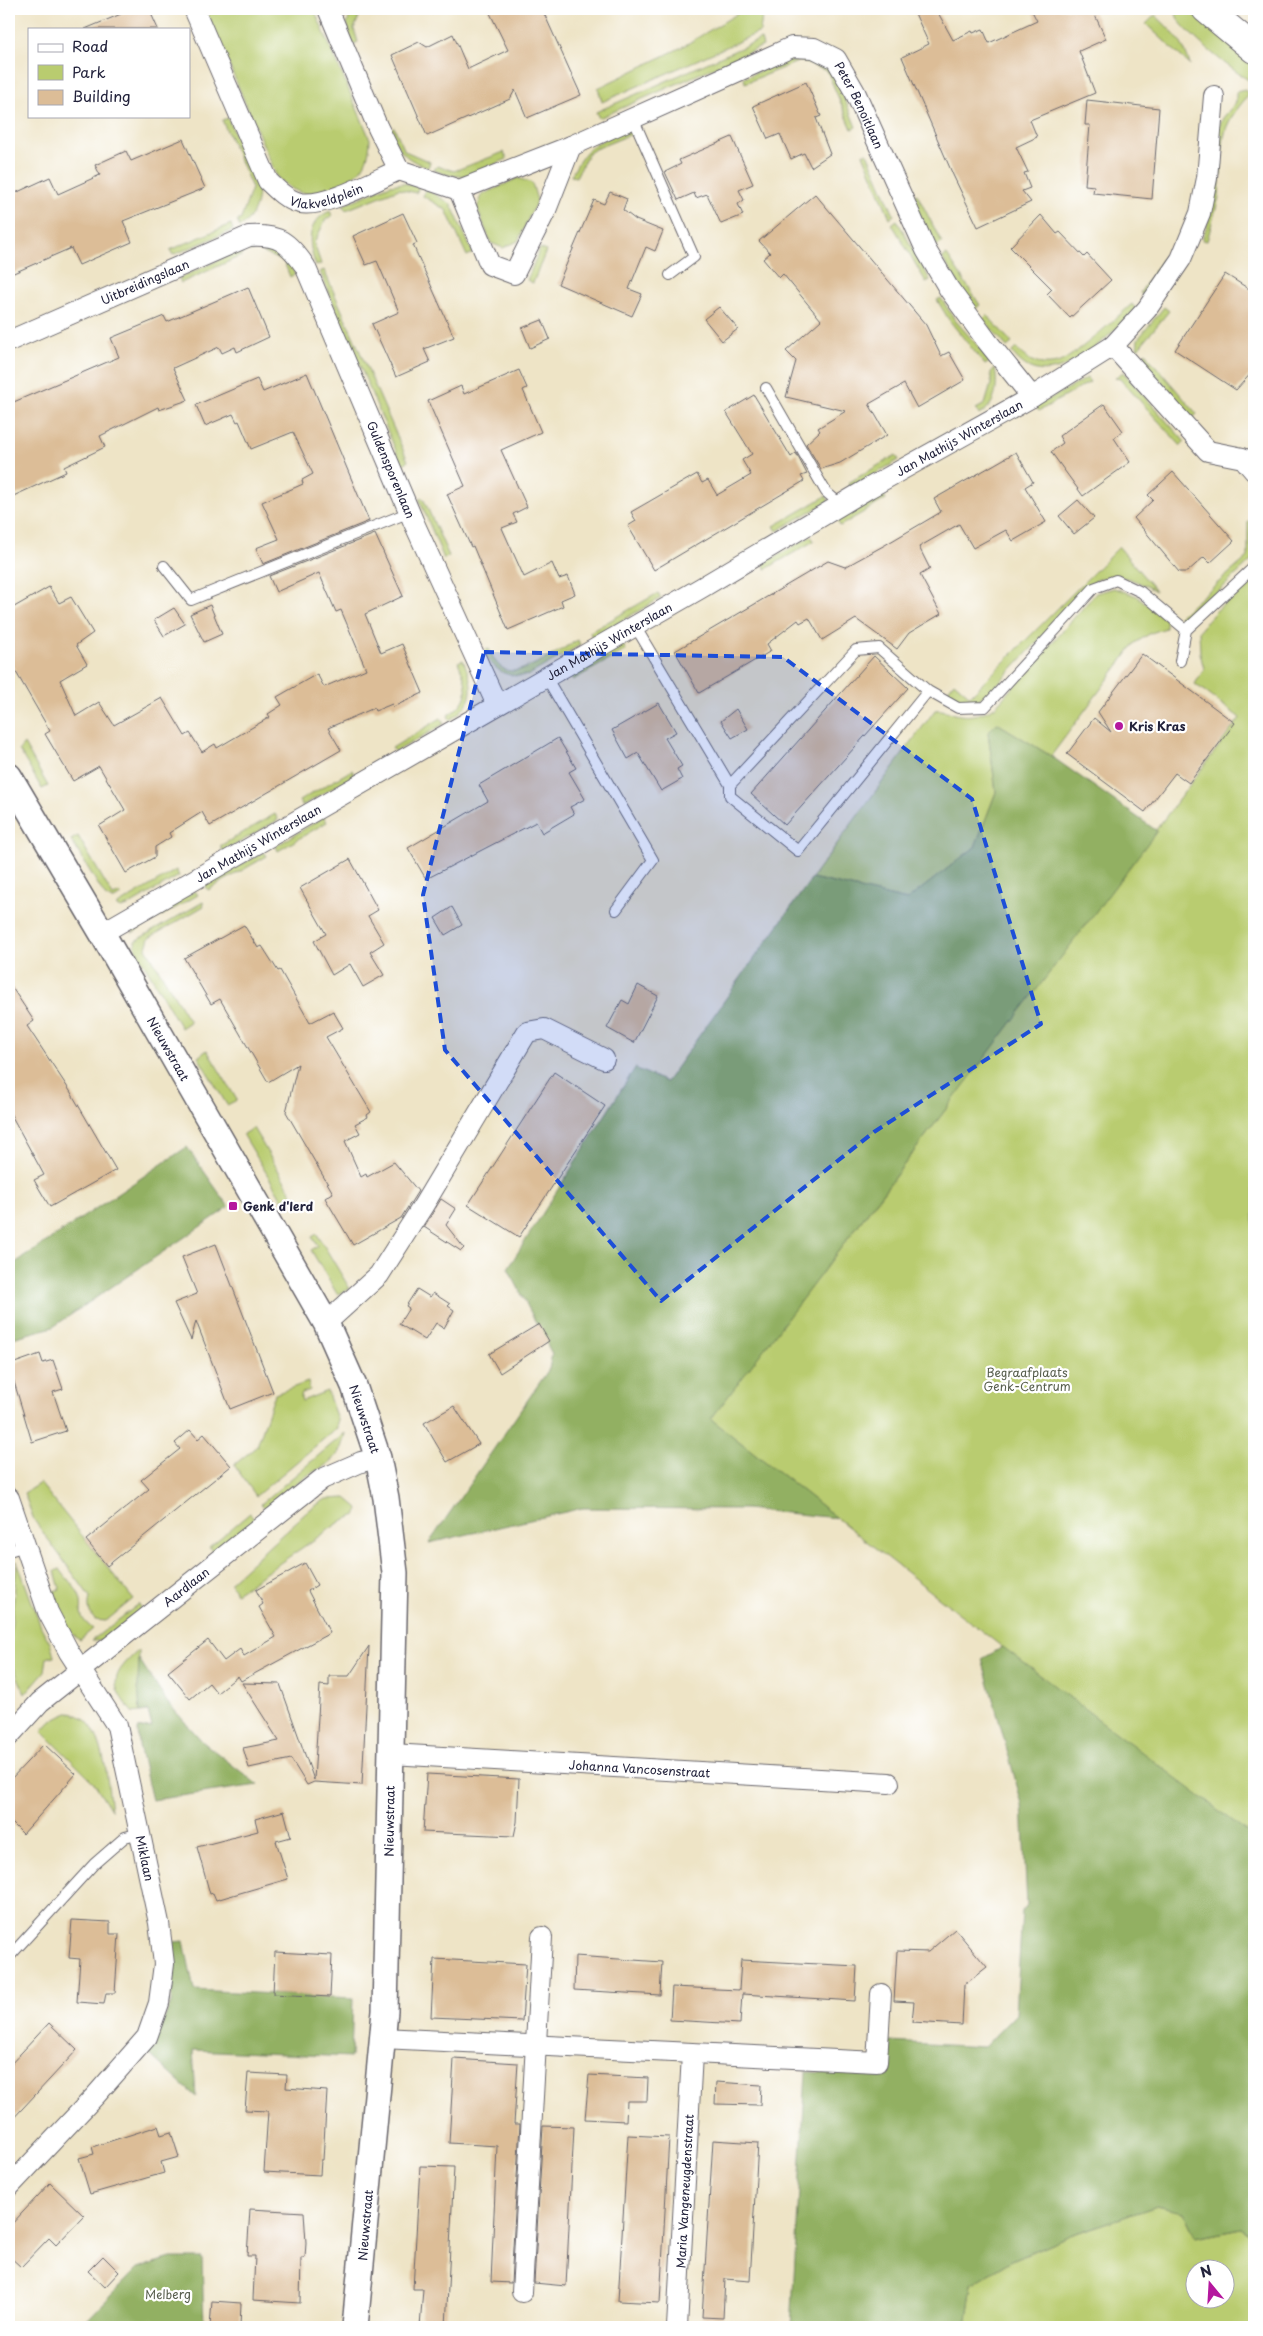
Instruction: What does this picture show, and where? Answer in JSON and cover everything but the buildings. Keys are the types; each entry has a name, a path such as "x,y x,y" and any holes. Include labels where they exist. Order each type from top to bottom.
{"main road":[{"path":"1206,9 1254,49"}],"street":[{"name":"Vlakveldplein","path":"194,9 267,177 281,194 300,203 321,203 399,170"},
{"path":"328,9 378,128 399,170 459,190 490,264 514,274 546,210 571,146"},
{"name":"Peter Benoitlaan","path":"459,190 571,146 792,47 814,48 836,59 855,92 926,250 949,290 1032,397"},
{"name":"Jan Mathijs Winterslaan","path":"102,933 635,626 840,504 1032,397 1113,346 1147,309 1181,259 1200,213 1207,178 1214,96"},
{"name":"Uitbreidingslaan","path":"9,341 248,236 263,235 282,239"},
{"name":"Guldensporenlaan","path":"282,239 294,250 305,266 410,512 497,705"},
{"path":"1113,346 1208,451 1243,458 1254,471"},
{"name":"Nieuwstraat","path":"9,776 102,933 326,1324 354,1386 378,1458 386,1498 395,1573 391,1754 382,2038 355,2327"},
{"path":"326,1324 379,1275 423,1206 527,1032 544,1029 604,1059"},
{"name":"Aardlaan","path":"9,1736 40,1702 322,1480 362,1462 378,1458"},
{"name":"Miklaan","path":"9,1498 17,1548 48,1612 81,1671 116,1726 159,1923 164,1964 160,2003 147,2036 96,2095 9,2187"},
{"name":"Johanna Vancosenstraat","path":"391,1754 889,1783"},
{"path":"522,2292 542,1937"},
{"path":"382,2038 878,2062 881,1994"},
{"name":"Maria Vangeneugdenstraat","path":"677,2327 692,2054"}],"lane":[{"path":"633,118 694,257 670,275"},
{"path":"766,388 826,492 840,504"},
{"path":"164,566 191,600 410,512"},
{"path":"1180,661 1186,630 1254,567"},
{"path":"730,785 856,650 879,648 928,691 958,708 985,707 1094,588 1116,580 1141,592 1186,630"},
{"path":"635,626 730,785 730,796 798,850 928,691"},
{"path":"546,677 653,860 616,910"},
{"path":"9,1957 94,1864 125,1837 140,1833"}],"highlighted area":[{"path":"484,652 783,657 972,799 1041,1024 874,1132 661,1301 445,1050 423,895"}],"green space":[{"path":"205,9 314,9 370,139 367,157 355,175 333,187 317,193 307,194 294,190 277,177"},
{"path":"352,9 362,9 354,29 358,42 352,45 347,24"},
{"path":"745,9 763,9 760,32 602,102 598,88 682,47"},
{"path":"1176,9 1188,9 1254,64 1254,83 1225,63 1189,32 1177,17"},
{"path":"1155,15 1181,43 1190,65 1146,24"},
{"path":"761,39 763,46 599,118 596,112"},
{"path":"797,55 822,59 832,68 856,127 852,129 827,71 800,61 745,83 744,78"},
{"path":"1245,90 1249,95 1233,115 1225,132 1221,176 1215,176 1219,126 1236,102 1236,92"},
{"path":"228,118 258,192 254,212 240,227 237,221 241,219 252,188 222,120"},
{"path":"394,127 405,151 430,162 428,168 413,161 399,149 389,129"},
{"path":"630,128 632,134 595,149 588,154 576,177 571,176 583,156 594,145"},
{"path":"504,152 507,159 472,174 455,176 434,170 437,166 454,171"},
{"path":"867,153 894,215 890,218 863,154"},
{"path":"518,178 532,183 537,200 518,241 503,248 491,243 477,208 482,195"},
{"path":"1214,180 1220,180 1219,197 1207,241 1202,240 1210,216"},
{"path":"403,183 419,187 416,193 399,189 346,210 343,205 390,185"},
{"path":"426,189 451,204 473,253 467,256 446,210 423,196"},
{"path":"917,194 942,243 935,247 911,197"},
{"path":"330,211 332,216 326,219 314,243 321,264 316,266 310,242 312,228 316,221"},
{"path":"897,220 930,280 926,282 892,224"},
{"path":"231,224 233,230 173,255 170,250"},
{"path":"255,246 275,250 288,262 295,274 290,277 284,262 257,250 249,252 248,248"},
{"path":"540,248 546,251 533,283 527,280"},
{"path":"241,250 243,255 181,283 179,278"},
{"path":"947,255 980,305 975,309 942,258"},
{"path":"1164,256 1169,260 1145,297 1140,293"},
{"path":"324,270 408,461 402,465 320,272"},
{"path":"941,298 955,320 991,361 985,365 949,320 937,300"},
{"path":"1132,304 1136,309 1110,335 1077,360 1059,368 1042,371 1026,366 1012,352 1016,348 1034,362 1045,364 1057,363 1084,346"},
{"path":"1164,307 1169,311 1137,350 1138,339"},
{"path":"987,315 1012,343 1007,347 983,319"},
{"path":"1146,352 1148,357 1197,414 1193,418 1140,357"},
{"path":"995,368 996,388 993,400 990,406 979,415 976,409 985,404 991,384 991,372"},
{"path":"1123,372 1185,442 1181,446 1120,379 1115,378"},
{"path":"1087,378 1090,382 1039,411 1035,407"},
{"path":"896,455 899,460 851,488 848,483"},
{"path":"883,494 886,499 840,526 837,521"},
{"path":"826,496 829,501 777,531 774,526"},
{"path":"423,498 449,556 444,559 419,499"},
{"path":"1254,520 1254,558 1202,607 1182,618 1178,617 1248,557 1248,521"},
{"path":"811,536 814,541 766,569 763,564"},
{"path":"1119,547 1156,591 1127,578 1113,577 1096,580 992,690 971,703 961,703 948,697 947,691 954,682 970,696"},
{"name":"Begraafplaats Genk-Centrum","path":"1254,576 1254,1840 1079,1707 710,1419 882,1194 1240,718 1195,684 1204,669 1200,653 1199,631 1214,613"},
{"path":"1114,588 1137,596 1166,620 1166,628 1151,633 1135,643 1051,756 997,723 988,732 996,792 975,847 907,900 812,878 935,710 943,710 960,715 971,715 995,707 1096,593"},
{"path":"658,593 661,598 592,638 590,632"},
{"path":"578,640 580,645 529,675 521,676 502,672 491,663 483,651 489,649 500,666 506,670 513,671 531,666"},
{"path":"623,645 626,650 573,680 570,676"},
{"path":"463,660 470,678 471,693 465,707 450,720 448,715 465,698 466,685 458,662"},
{"path":"441,718 444,724 395,752 392,748"},
{"path":"997,723 1051,756 1157,831 711,1419 837,1518 746,1509 583,1508 429,1543 549,1369 552,1354 508,1268 635,1068 666,1082 812,878 907,900 975,847 996,792 988,732"},
{"path":"24,744 48,786 42,789 19,750"},
{"path":"352,770 354,775 302,806 299,801"},
{"path":"275,814 278,820 223,852 220,846"},
{"path":"324,817 327,822 278,851 276,846"},
{"path":"78,836 113,896 120,893 122,895 112,900 105,896 71,840"},
{"path":"264,852 267,856 208,890 205,885"},
{"path":"176,870 179,876 128,906 121,908 116,906"},
{"path":"195,891 198,895 132,933 138,924"},
{"path":"203,902 204,906 149,938 146,948 190,1022 181,1028 136,950 135,941"},
{"path":"207,1050 237,1100 227,1105 198,1057"},
{"path":"253,1128 293,1195 283,1201 243,1134"},
{"path":"187,1147 229,1207 53,1327 9,1339 9,1267"},
{"path":"317,1234 350,1289 337,1294 311,1250 318,1246 312,1237"},
{"path":"308,1382 310,1390 300,1394 302,1401 327,1391 337,1419 337,1428 256,1496 234,1465 257,1446 275,1394"},
{"path":"345,1433 339,1451 330,1462 302,1479 266,1509 261,1504"},
{"path":"40,1483 133,1599 106,1621 95,1620 89,1609 90,1597 34,1520 24,1493"},
{"path":"346,1498 358,1508 357,1515 343,1520 236,1593 230,1582 309,1510 326,1499"},
{"path":"250,1513 255,1519 214,1553 209,1547"},
{"path":"17,1561 41,1627 50,1643 54,1656 47,1658 45,1671 25,1694 9,1656"},
{"path":"60,1569 81,1600 83,1619 93,1629 80,1640 64,1625 49,1593 60,1589 55,1571"},
{"path":"139,1604 143,1611 103,1641 91,1641"},
{"path":"1003,1647 1254,1837 1254,2237 1241,2228 1195,2237 1183,2212 1157,2206 1070,2235 1012,2260 972,2284 966,2327 791,2327 806,2072 889,2075 890,2042 984,2047 1016,2014 1022,1911 1027,1905 1022,1804 982,1659"},
{"path":"139,1650 138,1686 140,1712 133,1713 119,1694 116,1680 123,1666"},
{"path":"139,1659 167,1702 203,1742 258,1785 152,1800 139,1746 138,1729 152,1727 148,1711 140,1712 138,1686"},
{"path":"67,1713 80,1716 89,1724 97,1736 102,1751 111,1810 95,1784 42,1731 50,1722"},
{"path":"184,1941 194,1990 353,1998 351,2057 193,2050 196,2097 149,2054 171,2003 174,1942"},
{"path":"1157,2206 1183,2212 1195,2237 1241,2228 1254,2237 1254,2327 966,2327 972,2284 1012,2260 1070,2235"},
{"name":"Melberg","path":"171,2258 202,2258 204,2327 80,2327 138,2268"}],"place":[{"name":"Kris Kras","path":"1119,726"},
{"name":"Genk d'Ierd","path":"233,1206"}]}
